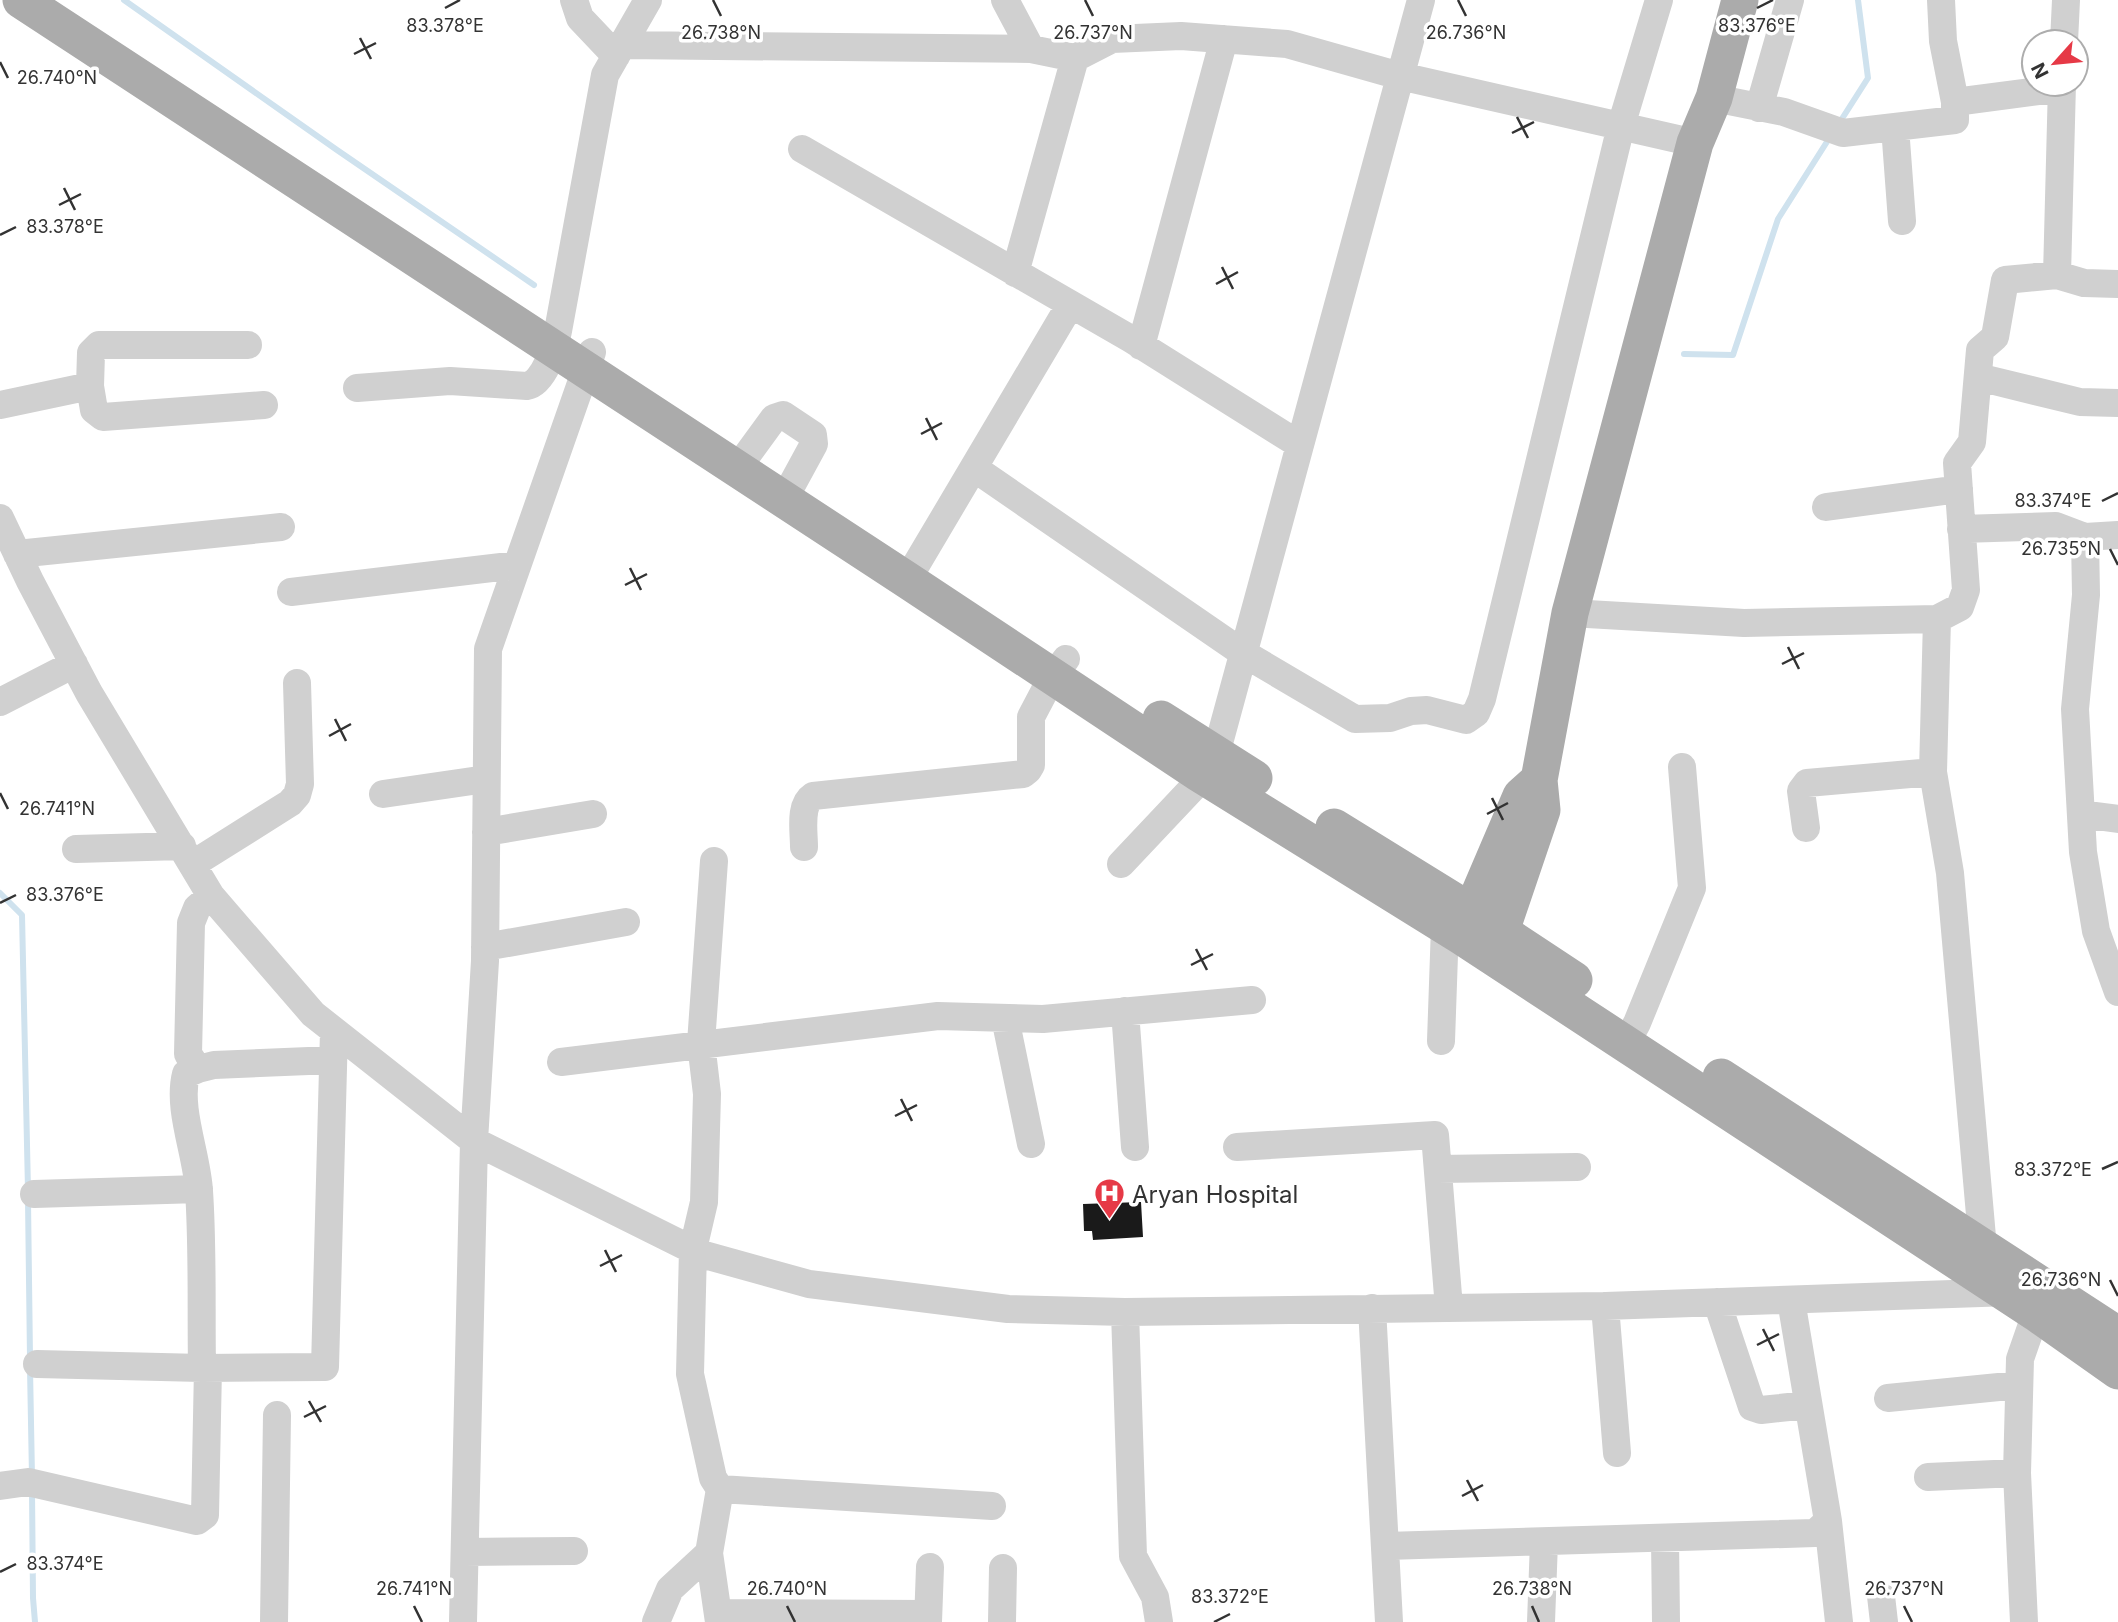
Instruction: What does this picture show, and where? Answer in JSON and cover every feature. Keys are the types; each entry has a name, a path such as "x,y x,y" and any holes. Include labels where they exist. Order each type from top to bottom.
{"main road":[{"path":"21,0 914,570 1059,668 1631,1034 1990,1273 2043,1297 2108,1335 2118,1371"},
{"path":"58,0 556,340"},
{"path":"1473,932 1542,810 1539,780 1570,613 1695,143 1714,98 1740,0"},
{"path":"1990,1273 2043,1297"}],"street":[{"path":"575,0 580,18 619,50 1031,49 1075,58 1112,39 1181,36 1287,44 1401,76 1695,143"},
{"path":"357,388 450,381 533,385 538,381 556,340 605,75 648,0"},
{"path":"1005,0 1031,49"},
{"path":"1121,864 1210,765 1421,0"},
{"path":"974,468 1243,653 1355,719 1390,718 1411,711 1427,710 1466,720 1476,713 1482,699 1621,126 1659,0"},
{"path":"1759,108 1790,0"},
{"path":"1714,98 1784,112 1835,130 1955,120 1955,102 1943,41 1941,0"},
{"path":"2065,28 2066,0"},
{"path":"1141,346 1224,39"},
{"path":"1015,273 1075,58"},
{"path":"1955,102 2020,92"},
{"path":"2057,275 2062,98"},
{"path":"1895,127 1902,221"},
{"path":"802,149 1141,346 1300,445"},
{"path":"1570,613 1744,623 1937,619 1960,607 1966,590 1957,463 1972,442 1980,350 1995,337 2005,280 2057,275 2084,283 2118,284"},
{"path":"914,570 1070,305"},
{"path":"248,345 99,345 90,353 90,386 94,411 103,417 264,405"},
{"path":"463,1622 474,1141 485,947 488,649 589,361"},
{"path":"1978,377 2080,402 2118,403"},
{"path":"0,405 90,386"},
{"path":"742,461 774,418 783,415 815,439 789,490"},
{"path":"1826,507 1959,489"},
{"path":"0,518 74,664 211,896 313,1014 474,1141 693,1249 809,1284 1008,1309 1125,1312 1605,1306 1791,1300 1990,1273 1950,873 1933,772 1937,619"},
{"path":"1961,529 2056,526 2085,537 2118,536"},
{"path":"17,554 281,527"},
{"path":"2085,537 2086,595 2075,709 2082,852 2096,931 2110,951 2118,992"},
{"path":"291,592 517,565"},
{"path":"0,702 74,664"},
{"path":"804,847 804,806 813,796 1023,774 1031,765 1031,717 1059,668"},
{"path":"76,849 187,855 290,803 297,795 300,784 297,683"},
{"path":"1631,1034 1692,888 1682,767"},
{"path":"1806,828 1801,791 1807,783 1933,772"},
{"path":"383,794 486,779"},
{"path":"486,832 593,814"},
{"path":"2081,814 2118,819"},
{"path":"714,861 701,1043 707,1094 704,1202 693,1249 690,1374 713,1478 720,1489 709,1553 718,1617 928,1618 930,1567"},
{"path":"198,1069 188,1054 191,923 197,908 211,896"},
{"path":"485,947 626,922"},
{"path":"1441,1041 1473,932"},
{"path":"561,1062 938,1016 1043,1018 1252,1000"},
{"path":"1125,1011 1135,1147"},
{"path":"1005,1018 1031,1144"},
{"path":"37,1364 205,1368 325,1367 334,1031"},
{"path":"0,1486 28,1482 197,1521 202,1519 205,1515 205,1368 199,1189 183,1087 187,1074 214,1065 334,1060"},
{"path":"1237,1147 1435,1135 1449,1308"},
{"path":"1438,1169 1577,1167"},
{"path":"34,1194 199,1189"},
{"path":"2024,1622 2017,1473 2020,1359 2043,1297"},
{"path":"1791,1300 1828,1521 1839,1622"},
{"path":"1717,1302 1752,1407 1761,1410 1808,1405"},
{"path":"1605,1306 1617,1453"},
{"path":"1372,1308 1388,1622"},
{"path":"1125,1312 1133,1556 1155,1597 1159,1622"},
{"path":"1888,1398 2019,1385"},
{"path":"274,1622 277,1415"},
{"path":"1928,1477 2017,1473"},
{"path":"720,1489 992,1506"},
{"path":"1386,1546 1815,1533 1828,1521"},
{"path":"1665,1538 1665,1622"},
{"path":"1541,1622 1544,1542"},
{"path":"465,1552 574,1550"},
{"path":"656,1622 670,1589 709,1553"},
{"path":"1002,1622 1003,1568"}],"building":[{"path":"1141,1202 1143,1237 1093,1240 1092,1231 1084,1231 1083,1204"}],"waterway":[{"path":"124,0 534,285"},
{"path":"1838,125 1868,78 1858,0"},
{"path":"1684,354 1733,355 1778,219 1830,137"},
{"path":"0,893 22,915 28,1190"},
{"path":"28,1200 30,1358"},
{"path":"30,1368 32,1477"},
{"path":"32,1491 35,1622"}],"place":[{"name":"Aryan Hospital","path":"1109,1221"}]}
